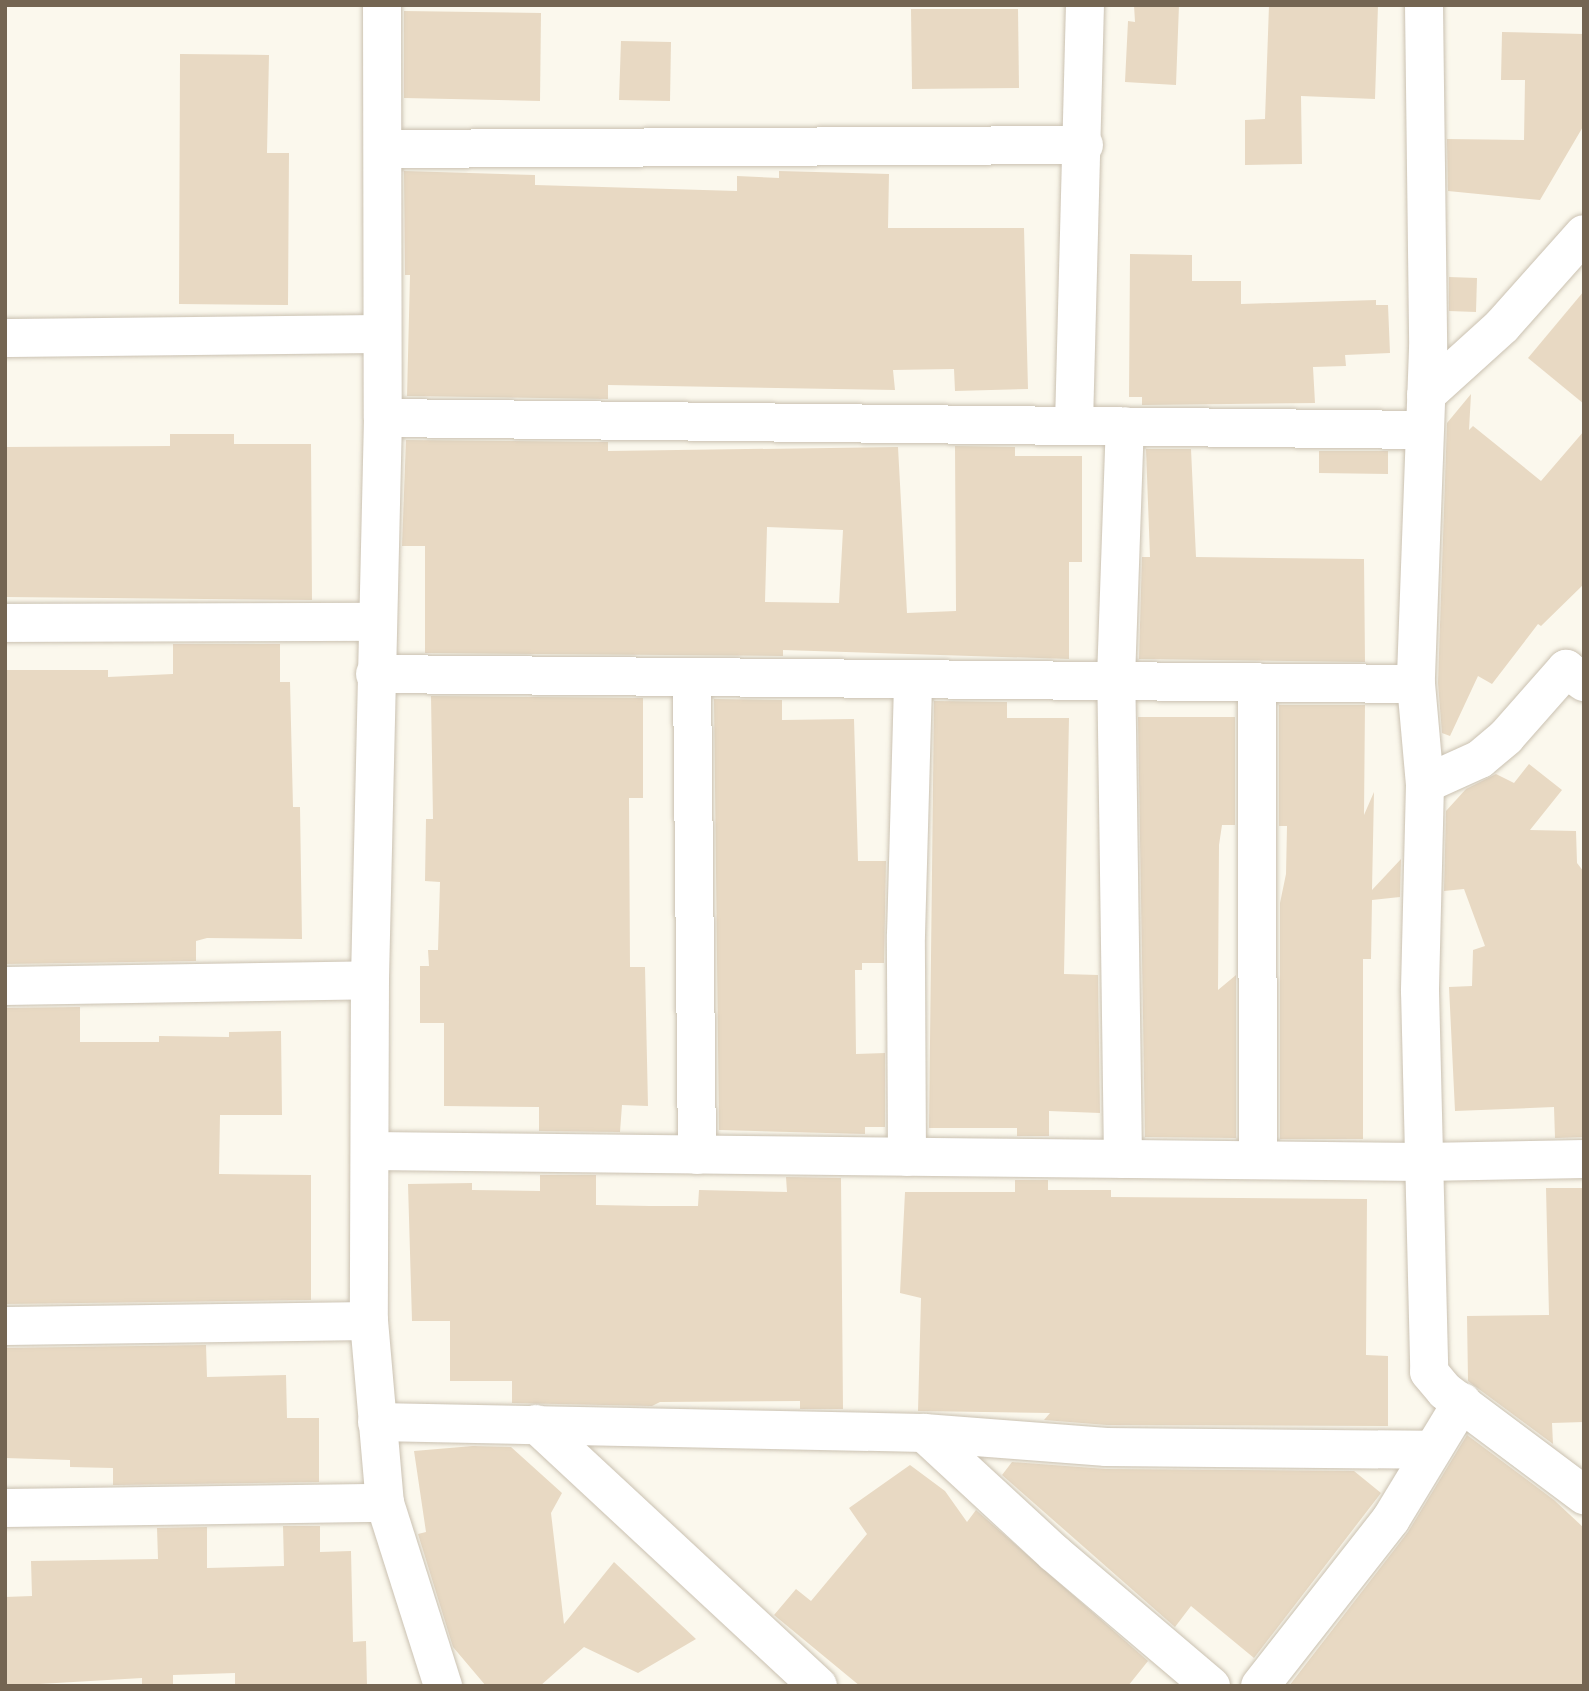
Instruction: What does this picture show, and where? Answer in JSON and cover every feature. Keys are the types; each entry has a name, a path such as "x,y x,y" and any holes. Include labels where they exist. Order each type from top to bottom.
{"street":[{"path":"382,5 385,149 383,418 375,622 369,1321 384,1503 443,1686"},
{"path":"1074,424 1084,145 1085,5"},
{"path":"1424,5 1425,413 1416,684 1425,784 1420,991 1429,1372 1462,1402 1584,1495"},
{"path":"385,149 1084,145"},
{"path":"383,418 1125,426 1425,413 1584,233"},
{"path":"5,338 382,334"},
{"path":"1123,1159 1116,680 1125,426"},
{"path":"5,623 375,622"},
{"path":"1425,784 1480,759 1578,667"},
{"path":"375,674 1416,684"},
{"path":"692,677 697,1155"},
{"path":"907,1157 906,935 912,679"},
{"path":"1257,682 1258,1158"},
{"path":"5,986 370,980"},
{"path":"371,1151 1258,1158 1424,1162 1584,1159"},
{"path":"5,1326 369,1321"},
{"path":"1260,1686 1391,1518 1429,1451 1462,1402"},
{"path":"377,1422 924,1433 1106,1447 1429,1451"},
{"path":"536,1424 818,1686"},
{"path":"924,1433 1054,1553 1211,1686"},
{"path":"5,1508 384,1503"}],"building":[{"path":"1134,5 1179,5 1176,85 1125,82 1128,21 1135,22"},
{"path":"1269,5 1378,5 1375,99 1301,96 1302,164 1245,165 1245,120 1265,119"},
{"path":"911,9 1018,9 1019,88 912,89"},
{"path":"404,11 541,13 540,101 404,98"},
{"path":"1502,32 1584,34 1584,125 1540,200 1448,191 1447,139 1524,140 1525,80 1501,80"},
{"path":"621,41 671,42 670,101 619,100"},
{"path":"180,54 269,55 267,153 289,153 288,305 179,304"},
{"path":"404,171 535,175 535,185 737,191 737,176 779,178 779,171 889,174 888,228 1024,228 1028,389 955,391 954,369 893,370 895,390 608,385 608,399 407,396 410,275 405,275"},
{"path":"1130,254 1192,255 1192,281 1241,281 1241,304 1376,300 1376,305 1388,305 1390,353 1345,355 1346,366 1313,367 1315,403 1142,405 1142,397 1129,397"},
{"path":"1449,277 1477,278 1476,312 1449,311"},
{"path":"1584,291 1584,404 1528,358"},
{"path":"1471,394 1469,430 1473,426 1541,481 1584,431 1584,584 1541,626 1538,624 1492,684 1478,676 1450,736 1442,733 1438,683 1447,423"},
{"path":"170,434 234,434 234,444 311,444 312,600 5,597 5,447 170,446"},
{"path":"406,440 608,442 608,451 898,447 907,613 956,611 955,446 1015,447 1015,456 1082,456 1082,562 1069,562 1069,659 783,650 783,656 425,653 425,546 402,546","holes":["767,527 843,530 839,603 765,602"]},
{"path":"1146,449 1191,449 1196,557 1364,559 1365,662 1139,659 1142,557 1150,557"},
{"path":"1319,451 1388,451 1388,474 1319,473"},
{"path":"173,644 280,644 280,682 290,682 293,807 300,807 302,939 207,938 196,941 196,961 5,964 5,670 108,670 108,677 173,674"},
{"path":"431,696 643,698 643,798 629,798 630,967 645,967 648,1106 622,1105 620,1132 539,1131 539,1107 444,1106 444,1023 420,1023 420,966 429,966 428,950 438,950 440,882 425,881 426,819 433,819"},
{"path":"714,699 782,700 782,720 854,719 858,861 886,861 884,963 862,963 862,970 855,970 856,1054 885,1053 885,1127 865,1127 865,1134 719,1130"},
{"path":"934,701 1007,702 1007,718 1069,718 1064,974 1098,975 1100,1113 1049,1111 1049,1136 1017,1136 1017,1128 929,1128"},
{"path":"1279,705 1365,705 1364,815 1374,792 1372,890 1401,859 1400,897 1372,900 1371,959 1363,959 1363,1139 1280,1139 1280,903 1286,874 1287,826 1279,826"},
{"path":"1138,717 1235,717 1235,825 1222,825 1219,845 1218,990 1236,975 1236,1138 1145,1137"},
{"path":"1529,764 1562,790 1530,830 1576,831 1577,863 1584,872 1584,1137 1555,1138 1554,1107 1455,1111 1449,987 1472,986 1473,950 1485,946 1464,889 1444,891 1446,811 1466,789 1496,774 1514,783"},
{"path":"80,1007 80,1042 159,1042 159,1036 229,1037 229,1032 281,1031 282,1115 220,1115 219,1174 311,1175 311,1300 5,1304 5,1008"},
{"path":"540,1175 596,1175 596,1205 650,1206 698,1206 699,1190 787,1192 786,1177 841,1178 843,1409 800,1409 800,1401 660,1402 652,1406 512,1403 512,1381 450,1381 450,1321 412,1321 408,1184 472,1183 472,1190 540,1191"},
{"path":"1015,1180 1048,1180 1048,1190 1111,1190 1111,1197 1367,1199 1366,1355 1388,1356 1388,1426 1107,1425 1044,1420 1050,1413 918,1411 921,1298 900,1293 905,1192 1015,1192"},
{"path":"1546,1188 1584,1188 1584,1422 1552,1423 1553,1444 1468,1381 1467,1316 1549,1315"},
{"path":"206,1345 207,1377 286,1375 287,1418 319,1418 319,1482 113,1485 113,1468 70,1467 70,1460 5,1458 5,1348"},
{"path":"1467,1435 1554,1500 1584,1528 1584,1686 1289,1686 1408,1532"},
{"path":"473,1446 511,1447 562,1493 551,1513 564,1624 614,1562 696,1639 638,1673 584,1647 540,1686 486,1686 453,1647 418,1534 426,1532 414,1451"},
{"path":"1012,1462 1106,1469 1354,1471 1381,1493 1254,1658 1191,1606 1175,1627 1002,1475"},
{"path":"910,1465 945,1491 967,1522 976,1510 1148,1661 1128,1686 860,1686 774,1615 796,1589 811,1601 867,1534 849,1508"},
{"path":"283,1526 320,1526 320,1552 351,1551 353,1642 366,1641 367,1686 235,1686 235,1673 173,1675 173,1686 142,1686 142,1678 5,1686 5,1597 32,1596 31,1561 158,1559 157,1528 207,1527 207,1568 284,1566"}]}
